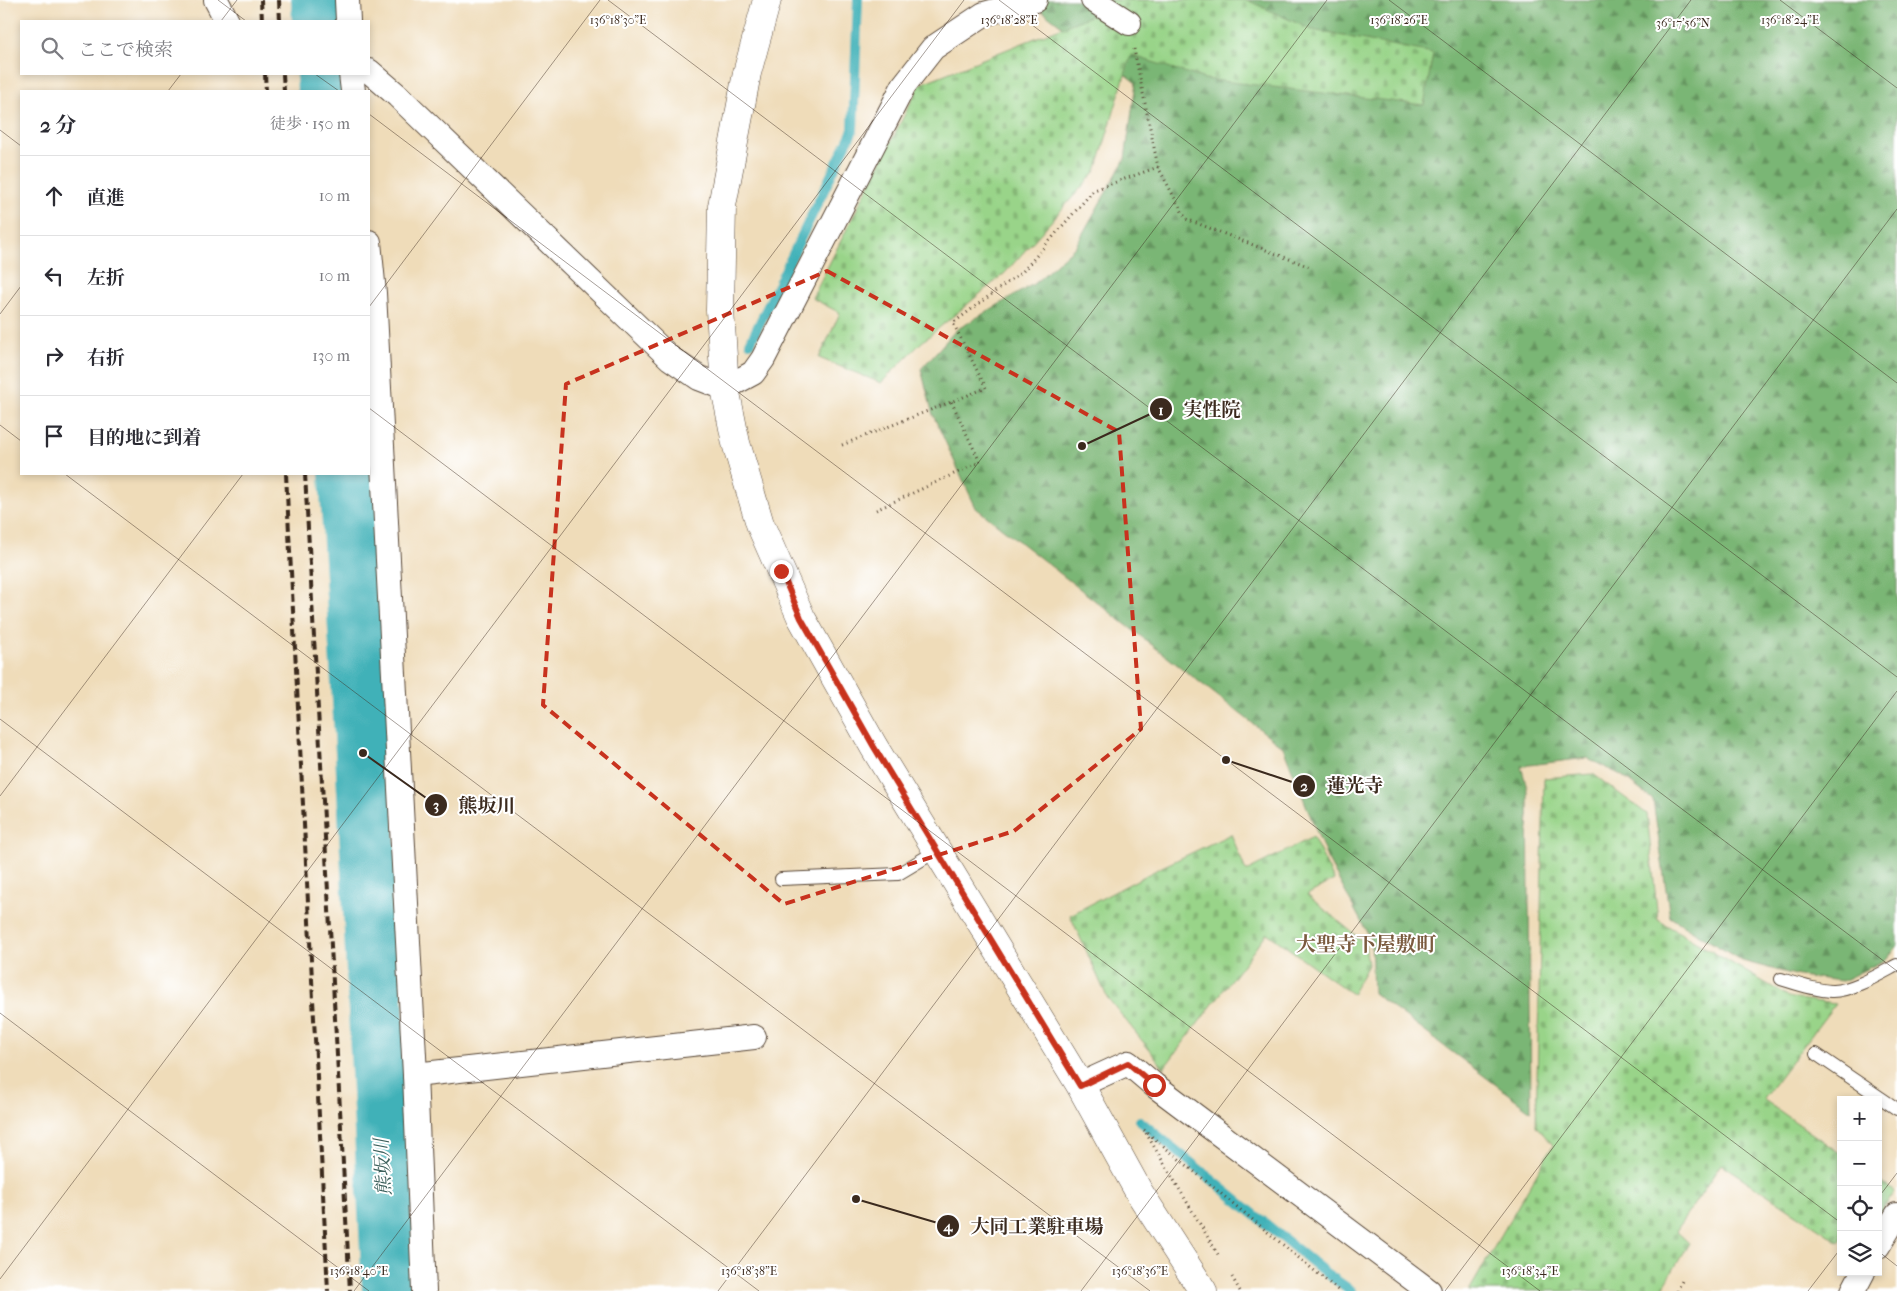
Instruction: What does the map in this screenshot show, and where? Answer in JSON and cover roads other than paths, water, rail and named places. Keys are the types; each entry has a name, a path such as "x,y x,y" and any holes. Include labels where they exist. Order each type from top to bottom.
{"street":[{"path":"216,0 226,20"},
{"path":"347,0 348,20"},
{"path":"767,0 747,73 722,206 720,310 725,388 736,443 760,524 801,618 874,747 1080,1086 1139,1192 1203,1291"},
{"path":"370,73 405,102 670,358 699,378 725,388 753,373 763,359 904,85 934,48 984,14 1035,0"},
{"path":"1093,0 1129,23"},
{"path":"351,75 353,90"},
{"path":"370,252 374,293 415,1075 424,1291"},
{"path":"415,1075 754,1037"},
{"path":"1080,1086 1128,1063 1154,1085 1429,1291"},
{"path":"1882,1241 1895,1223"},
{"path":"1853,1291 1862,1276"}],"lane":[{"path":"780,879 898,874 938,850"},
{"path":"1781,978 1833,992 1864,983 1897,965"},
{"path":"1816,1054 1897,1109"}],"waterway":[{"name":"熊坂川","path":"319,0 320,20"},
{"path":"750,343 853,130 858,0"},
{"name":"熊坂川","path":"324,75 325,90"},
{"name":"熊坂川","path":"347,475 390,1291"},
{"path":"1140,1121 1326,1273 1352,1291"}],"railway":[{"path":"261,0 262,20"},
{"path":"279,0 280,20"},
{"path":"265,75 266,90"},
{"path":"283,75 284,90"},
{"path":"286,475 328,1291"},
{"path":"305,475 350,1291"}],"place":[{"name":"実性院","path":"1082,446"},
{"name":"熊坂川","path":"363,753"},
{"name":"蓮光寺","path":"1226,760"},
{"name":"大同工業駐車場","path":"856,1199"}],"district":[{"name":"大聖寺下屋敷町","path":"1366,944"}]}
